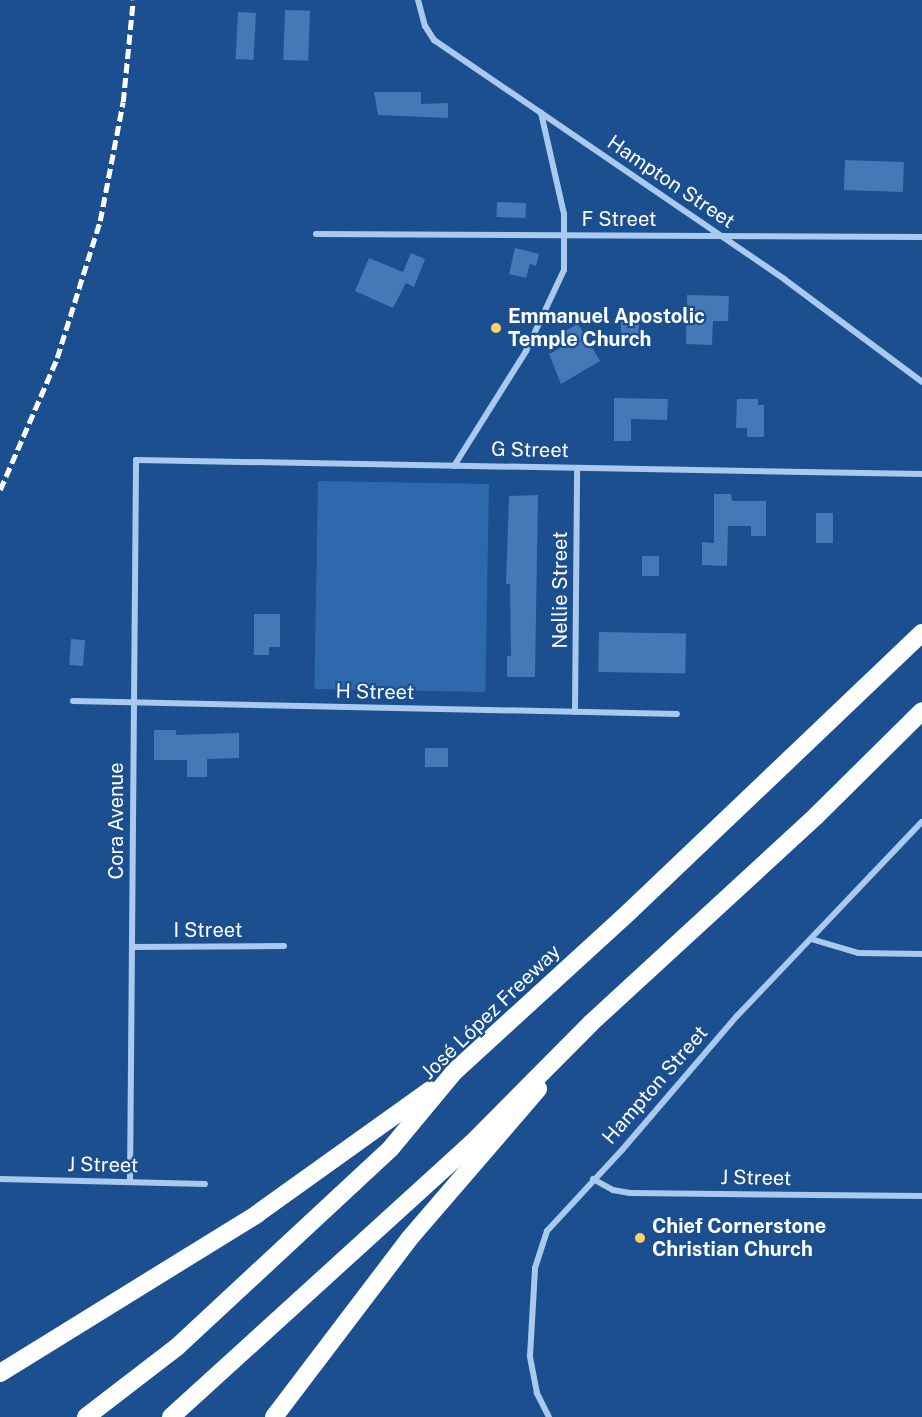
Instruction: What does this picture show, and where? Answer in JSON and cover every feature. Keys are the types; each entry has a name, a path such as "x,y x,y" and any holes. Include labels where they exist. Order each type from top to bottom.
{"highway":[{"name":"José López Freeway","path":"86,1417 177,1347 391,1148 455,1071 630,912 922,633"},
{"path":"171,1417 471,1143 578,1037 816,816 922,711"},
{"path":"274,1417 409,1239 520,1114 578,1037"},
{"path":"0,1373 159,1278 257,1214 455,1071"}],"street":[{"name":"Hampton Street","path":"418,0 422,20 434,40 720,235 922,382"},
{"path":"454,466 526,351 564,270 567,236 541,113"},
{"name":"F Street","path":"316,234 922,237"},
{"name":"G Street","path":"136,460 922,474"},
{"name":"Cora Avenue","path":"130,1182 136,460"},
{"name":"Nellie Street","path":"575,712 577,468"},
{"name":"H Street","path":"73,701 677,714"},
{"name":"Hampton Street","path":"549,1417 537,1393 530,1356 535,1268 547,1231 737,1016 922,822"},
{"path":"811,939 858,953 922,954"},
{"name":"I Street","path":"132,947 284,946"},
{"name":"J Street","path":"0,1179 205,1184"},
{"name":"J Street","path":"593,1179 613,1190 630,1193 922,1196"}],"shaded area":[{"path":"318,481 489,484 485,692 314,689"}],"building":[{"path":"285,10 310,11 308,61 283,60"},
{"path":"238,12 256,13 254,60 236,59"},
{"path":"374,92 421,92 421,104 448,103 448,118 378,115"},
{"path":"845,160 904,162 903,192 844,190"},
{"path":"497,202 526,203 525,218 496,217"},
{"path":"515,248 539,254 536,266 530,264 526,278 509,274"},
{"path":"411,253 425,259 414,287 406,283 393,308 355,291 369,258 403,272"},
{"path":"687,295 729,296 728,321 713,321 712,345 686,344"},
{"path":"621,319 639,319 639,337 621,337"},
{"path":"578,324 600,361 561,384 549,354 569,343 563,332"},
{"path":"614,398 668,399 667,420 631,419 631,441 614,441"},
{"path":"737,399 758,399 758,405 764,405 764,437 747,437 747,428 736,428"},
{"path":"714,494 731,494 732,501 766,501 766,536 751,536 751,526 728,526 727,566 702,565 702,542 714,543"},
{"path":"538,495 535,677 507,677 507,656 511,656 510,584 506,584 509,496"},
{"path":"816,513 833,513 833,543 816,543"},
{"path":"642,556 659,556 659,576 642,576"},
{"path":"254,614 280,614 280,647 269,647 269,655 254,655"},
{"path":"599,632 686,634 685,674 598,672"},
{"path":"71,639 85,640 83,666 69,665"},
{"path":"154,730 176,730 176,735 239,733 239,758 207,759 207,777 187,777 187,760 154,760"},
{"path":"425,748 448,748 448,767 425,767"}],"railway":[{"path":"0,490 57,358 100,221 123,102 133,0"}],"place":[{"name":"Emmanuel Apostolic Temple Church","path":"496,328"},
{"name":"Chief Cornerstone Christian Church","path":"640,1238"}]}
